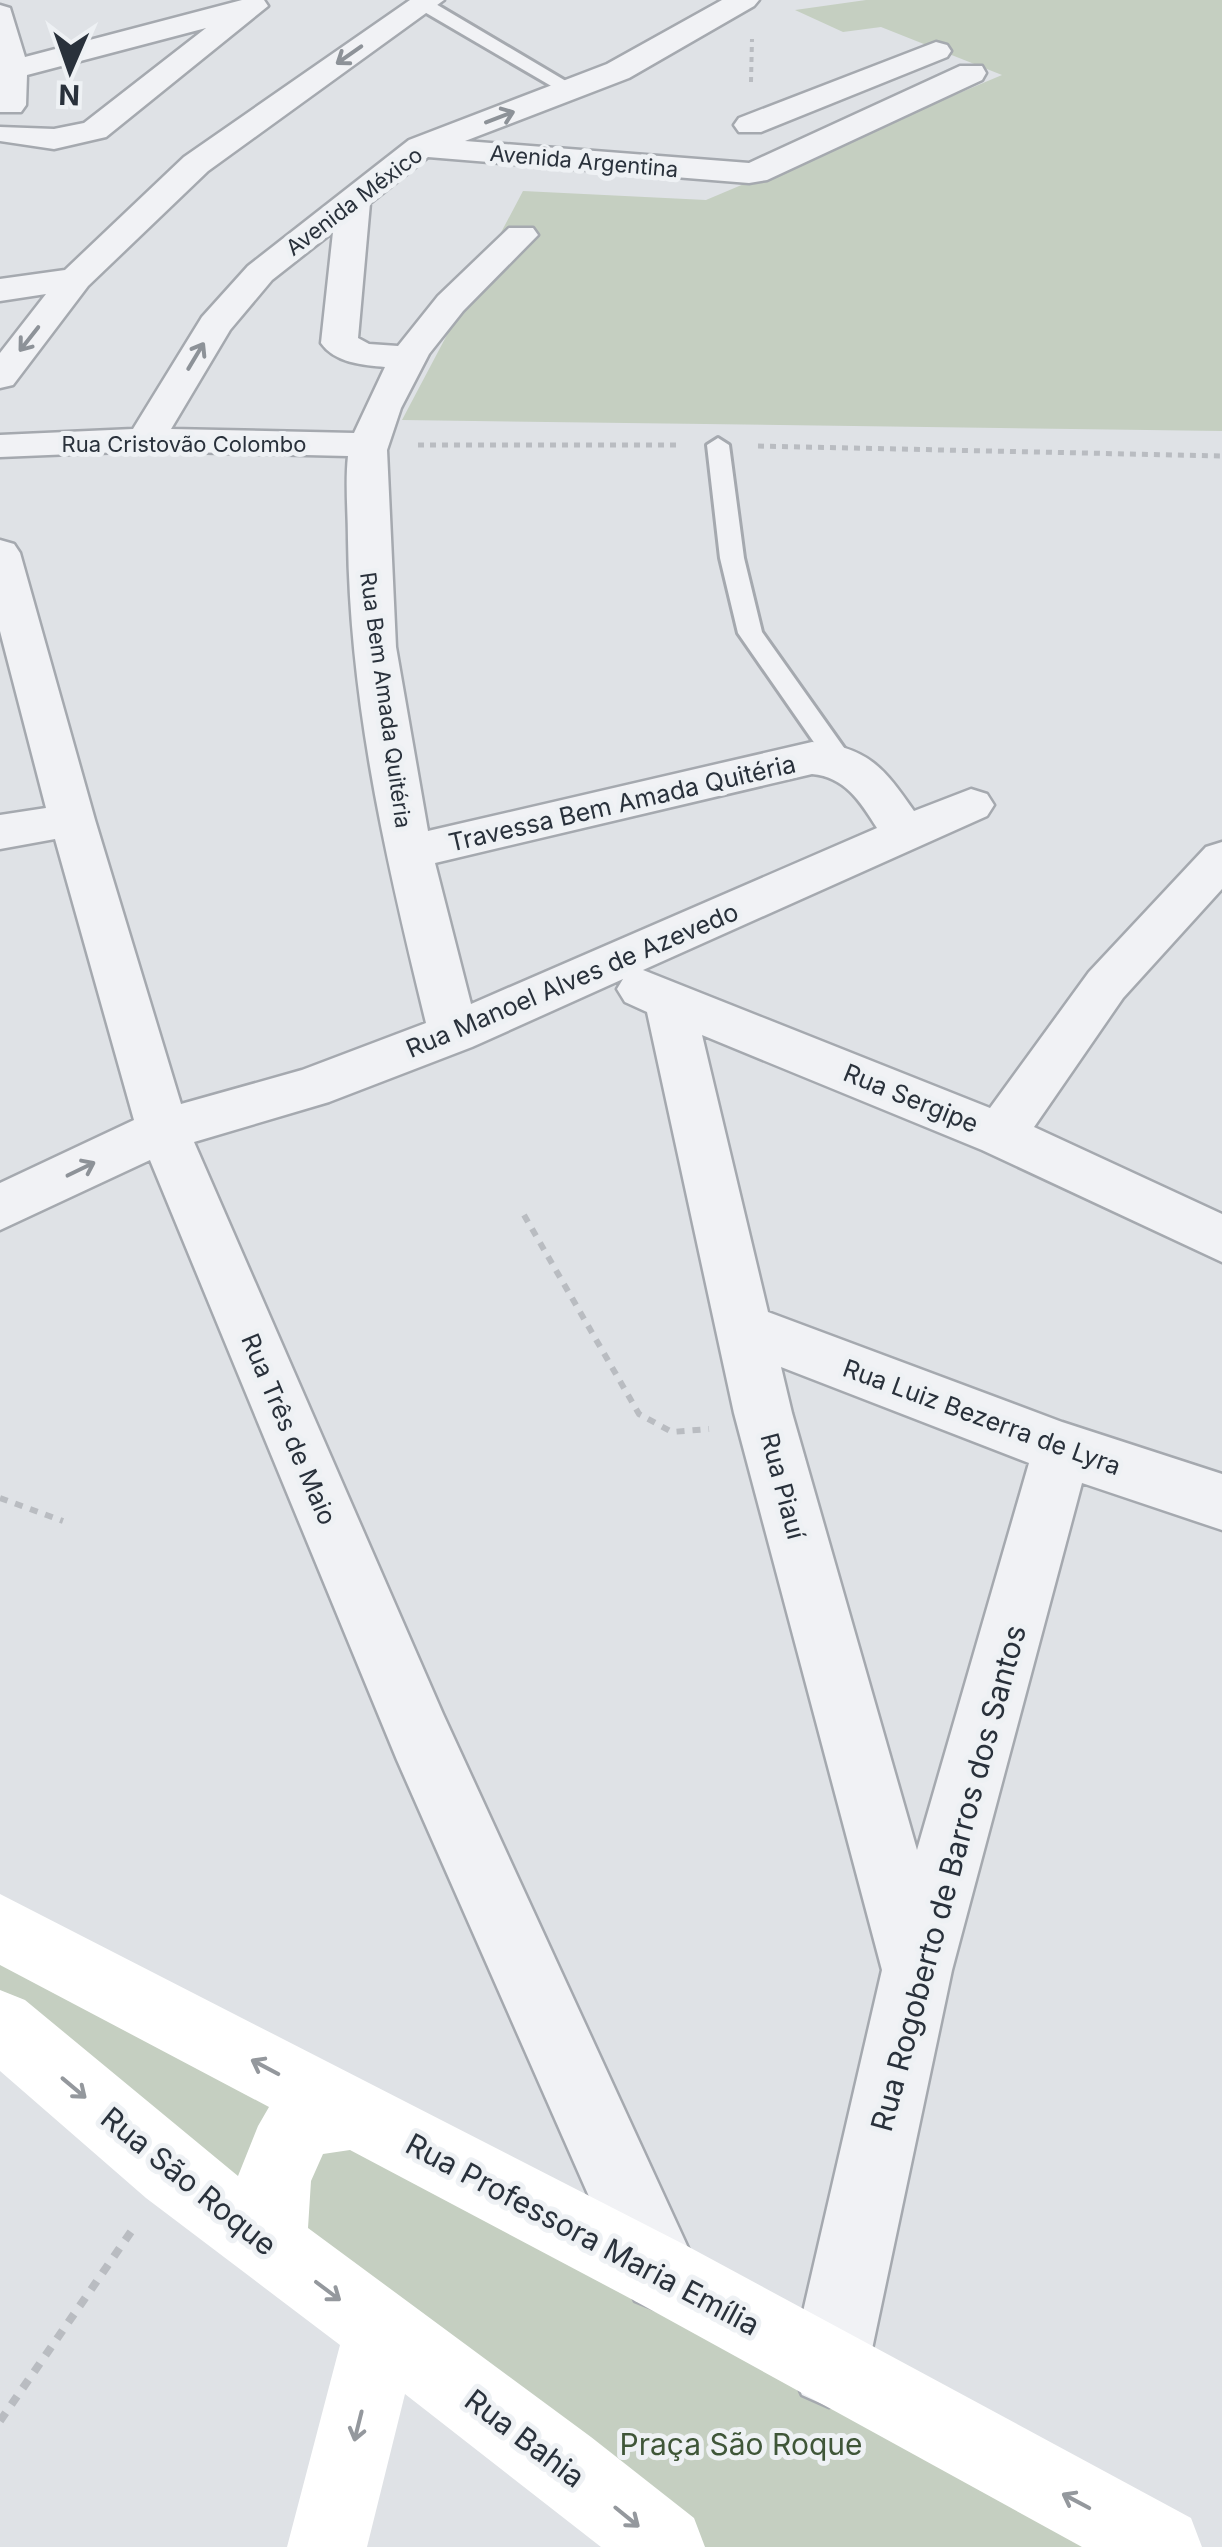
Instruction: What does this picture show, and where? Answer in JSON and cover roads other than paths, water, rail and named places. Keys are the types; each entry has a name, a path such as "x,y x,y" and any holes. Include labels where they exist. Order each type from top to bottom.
{"street":[{"name":"Avenida México","path":"145,440 214,325 260,273 420,148 572,90 690,34 744,0"},
{"path":"0,377 76,279 196,164 423,1"},
{"path":"12,70 263,3"},
{"path":"0,14 12,70 5,138 54,139 95,130 114,119 263,3"},
{"path":"750,125 936,50"},
{"name":"Avenida Argentina","path":"420,148 749,173 766,170 971,73"},
{"path":"353,201 338,343 362,354 406,358"},
{"name":"Rua Bem Amada Quitéria","path":"454,1033 407,853 367,591 368,444 406,358 448,304 521,235"},
{"path":"0,290 76,279"},
{"name":"Rua Cristovão Colombo","path":"0,446 145,440 368,444"},
{"name":"Rua Três de Maio","path":"2,568 163,1130 420,1737 662,2274"},
{"name":"Travessa Bem Amada Quitéria","path":"407,853 812,758 838,758"},
{"path":"838,758 857,768 906,836"},
{"name":"Rua Manoel Alves de Azevedo","path":"0,1208 163,1130 311,1088 454,1033 971,805"},
{"path":"0,832 72,820"},
{"path":"1000,1135 1106,984 1222,859"},
{"name":"Rua Sergipe","path":"594,974 669,998 1218,1227"},
{"name":"Rua Piauí","path":"669,998 763,1413 917,1970"},
{"name":"Rua Luiz Bezerra de Lyra","path":"742,1327 1062,1449 1222,1502"},
{"name":"Rua Rogoberto de Barros dos Santos","path":"829,2368 917,1970 1062,1449"},
{"name":"Rua Professora Maria Emília","path":"0,1928 662,2274 1162,2547"},
{"name":"Rua São Roque","path":"0,2024 172,2172 382,2332"},
{"path":"271,2248 271,2200 283,2146 303,2122 354,2112"},
{"path":"327,2547 382,2332"},
{"name":"Rua Bahia","path":"382,2332 563,2465 665,2547"}],"lane":[{"path":"423,1 572,90"},
{"path":"718,445 732,558 750,634 838,758"}],"park label":[{"name":"Praça São Roque","path":"741,2444"}]}
